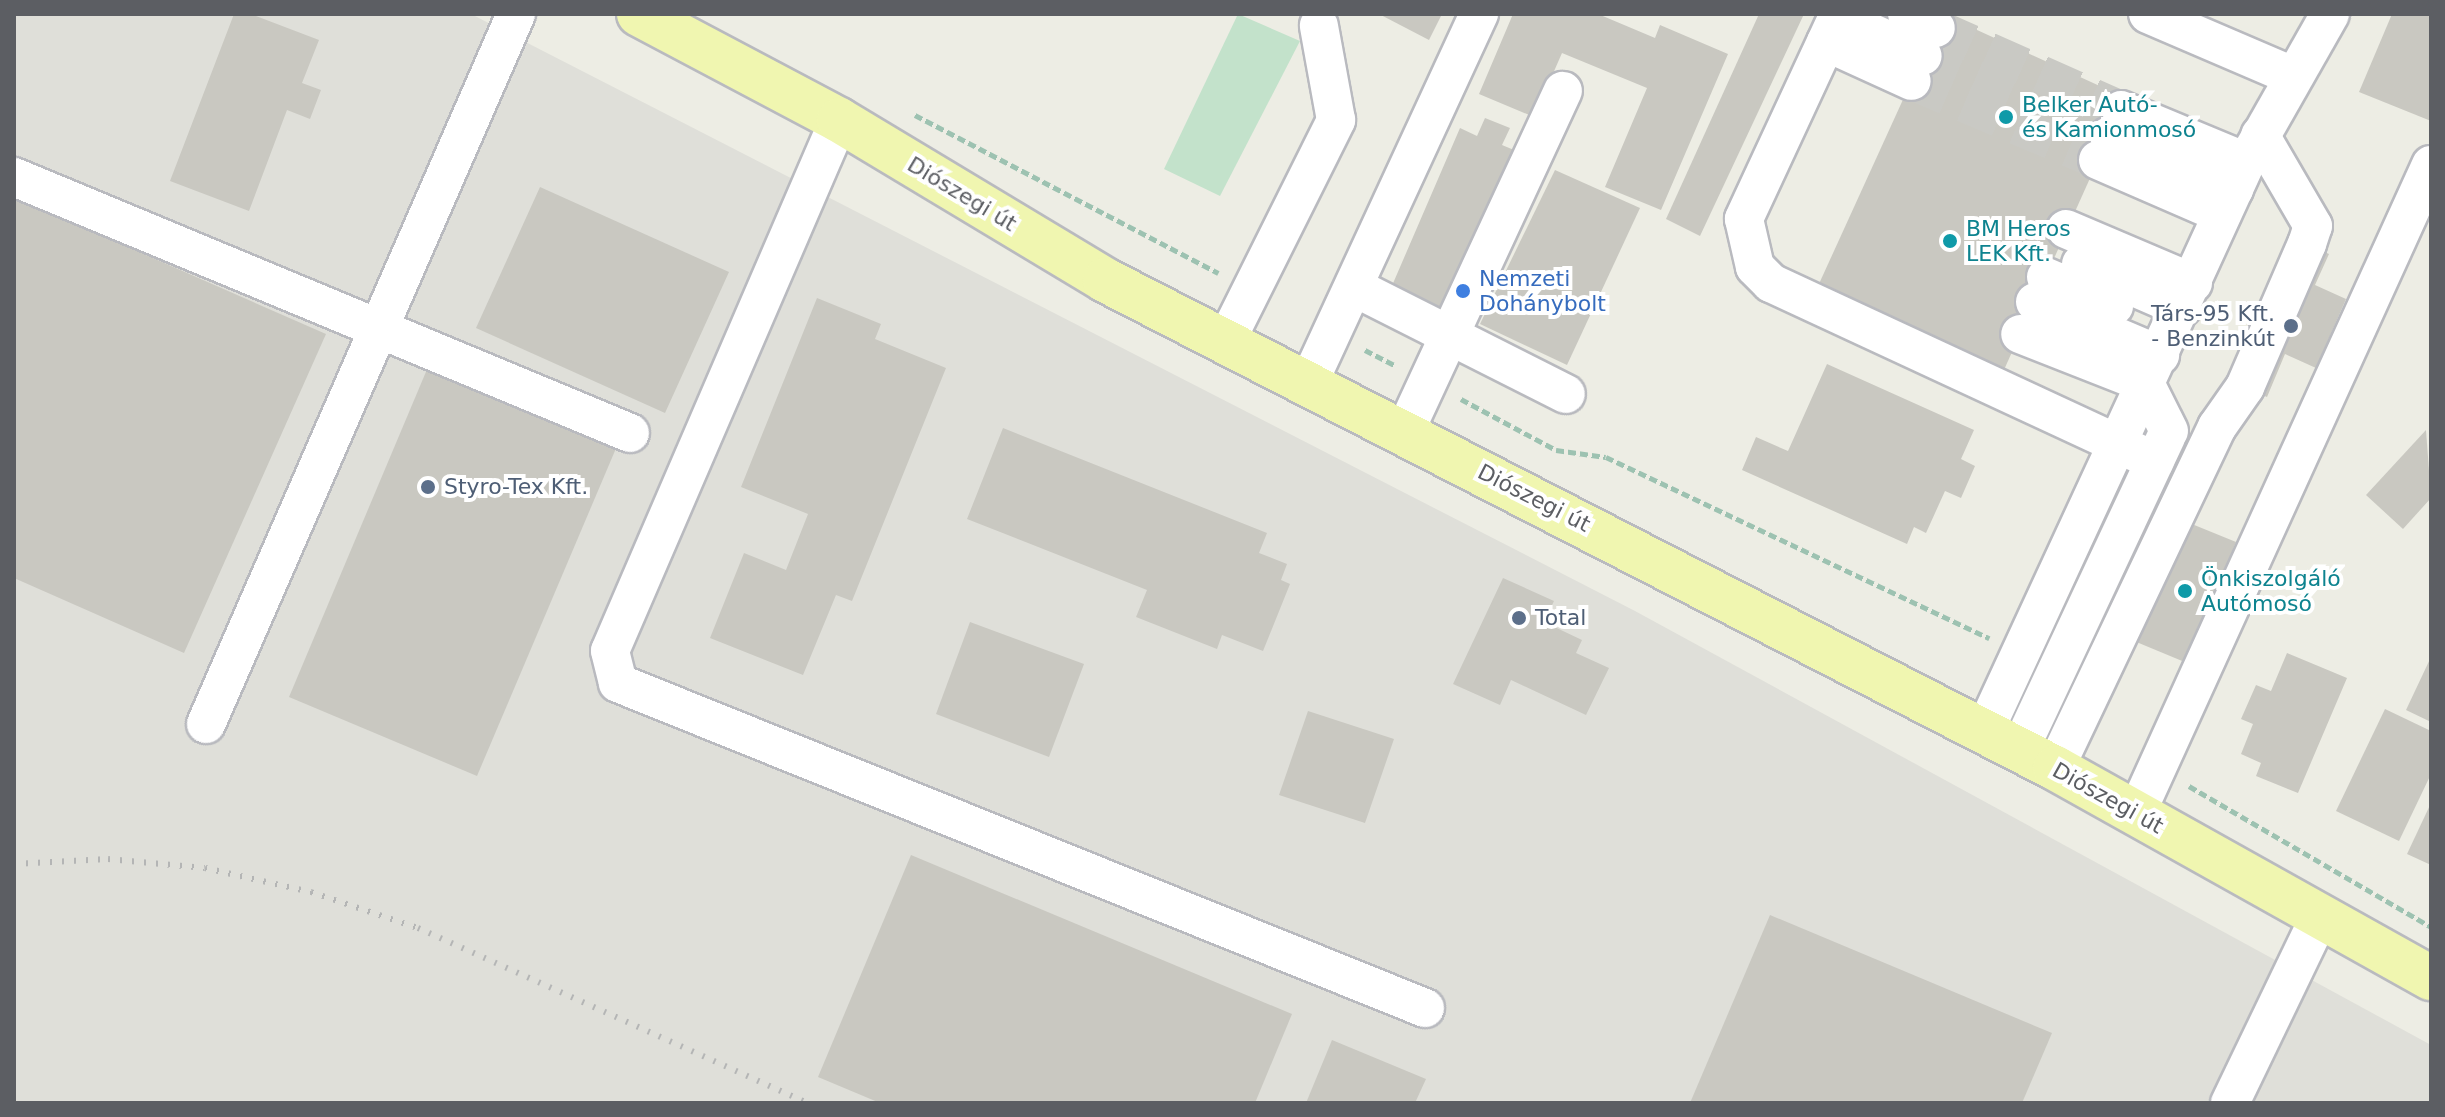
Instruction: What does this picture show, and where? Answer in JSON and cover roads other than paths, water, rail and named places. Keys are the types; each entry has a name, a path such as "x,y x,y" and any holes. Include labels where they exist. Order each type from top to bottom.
{"main road":[{"name":"Diószegi út","path":"639,14 839,120 1105,280 1405,431 2019,750 2431,978"}],"street":[{"path":"206,724 516,14"},
{"path":"1308,384 1356,288 1479,14"},
{"path":"2148,14 2293,76"},
{"path":"2019,750 2117,442 2241,175 2330,14"},
{"path":"1919,45 1834,24 1744,219 1755,267 1771,283 2117,442 2162,446 2217,427"},
{"path":"1226,341 1336,120 1319,26"},
{"path":"1405,431 1454,335 1563,91"},
{"path":"839,120 610,651 618,683 1425,1008"},
{"path":"2019,750 2217,427 2245,387 2313,226 2241,175 2109,135 2241,175"},
{"path":"2136,814 2431,165"},
{"path":"14,177 380,326 630,433"},
{"path":"2045,279 2170,332"},
{"path":"2045,279 2170,332"},
{"path":"2045,279 2170,332"},
{"path":"1356,288 1566,394"},
{"path":"2019,750 2162,446 2170,332"},
{"path":"2230,1103 2320,916"}],"tunnel":[{"path":"1936,28 2121,110"},
{"path":"1923,56 2025,100"},
{"path":"1912,81 2098,160"}],"railway":[{"path":"14,864 108,859 205,868 311,892 418,928 808,1103"}],"place":[{"name":"Belker Autó- és Kamionmosó","path":"2006,117"},
{"name":"BM Heros LEK Kft.","path":"1950,241"},
{"name":"Nemzeti Dohánybolt","path":"1463,291"},
{"name":"Társ-95 Kft. - Benzinkút","path":"2291,326"},
{"name":"Styro-Tex Kft.","path":"428,487"},
{"name":"Önkiszolgáló Autómosó","path":"2185,591"},
{"name":"Total","path":"1519,618"}]}
